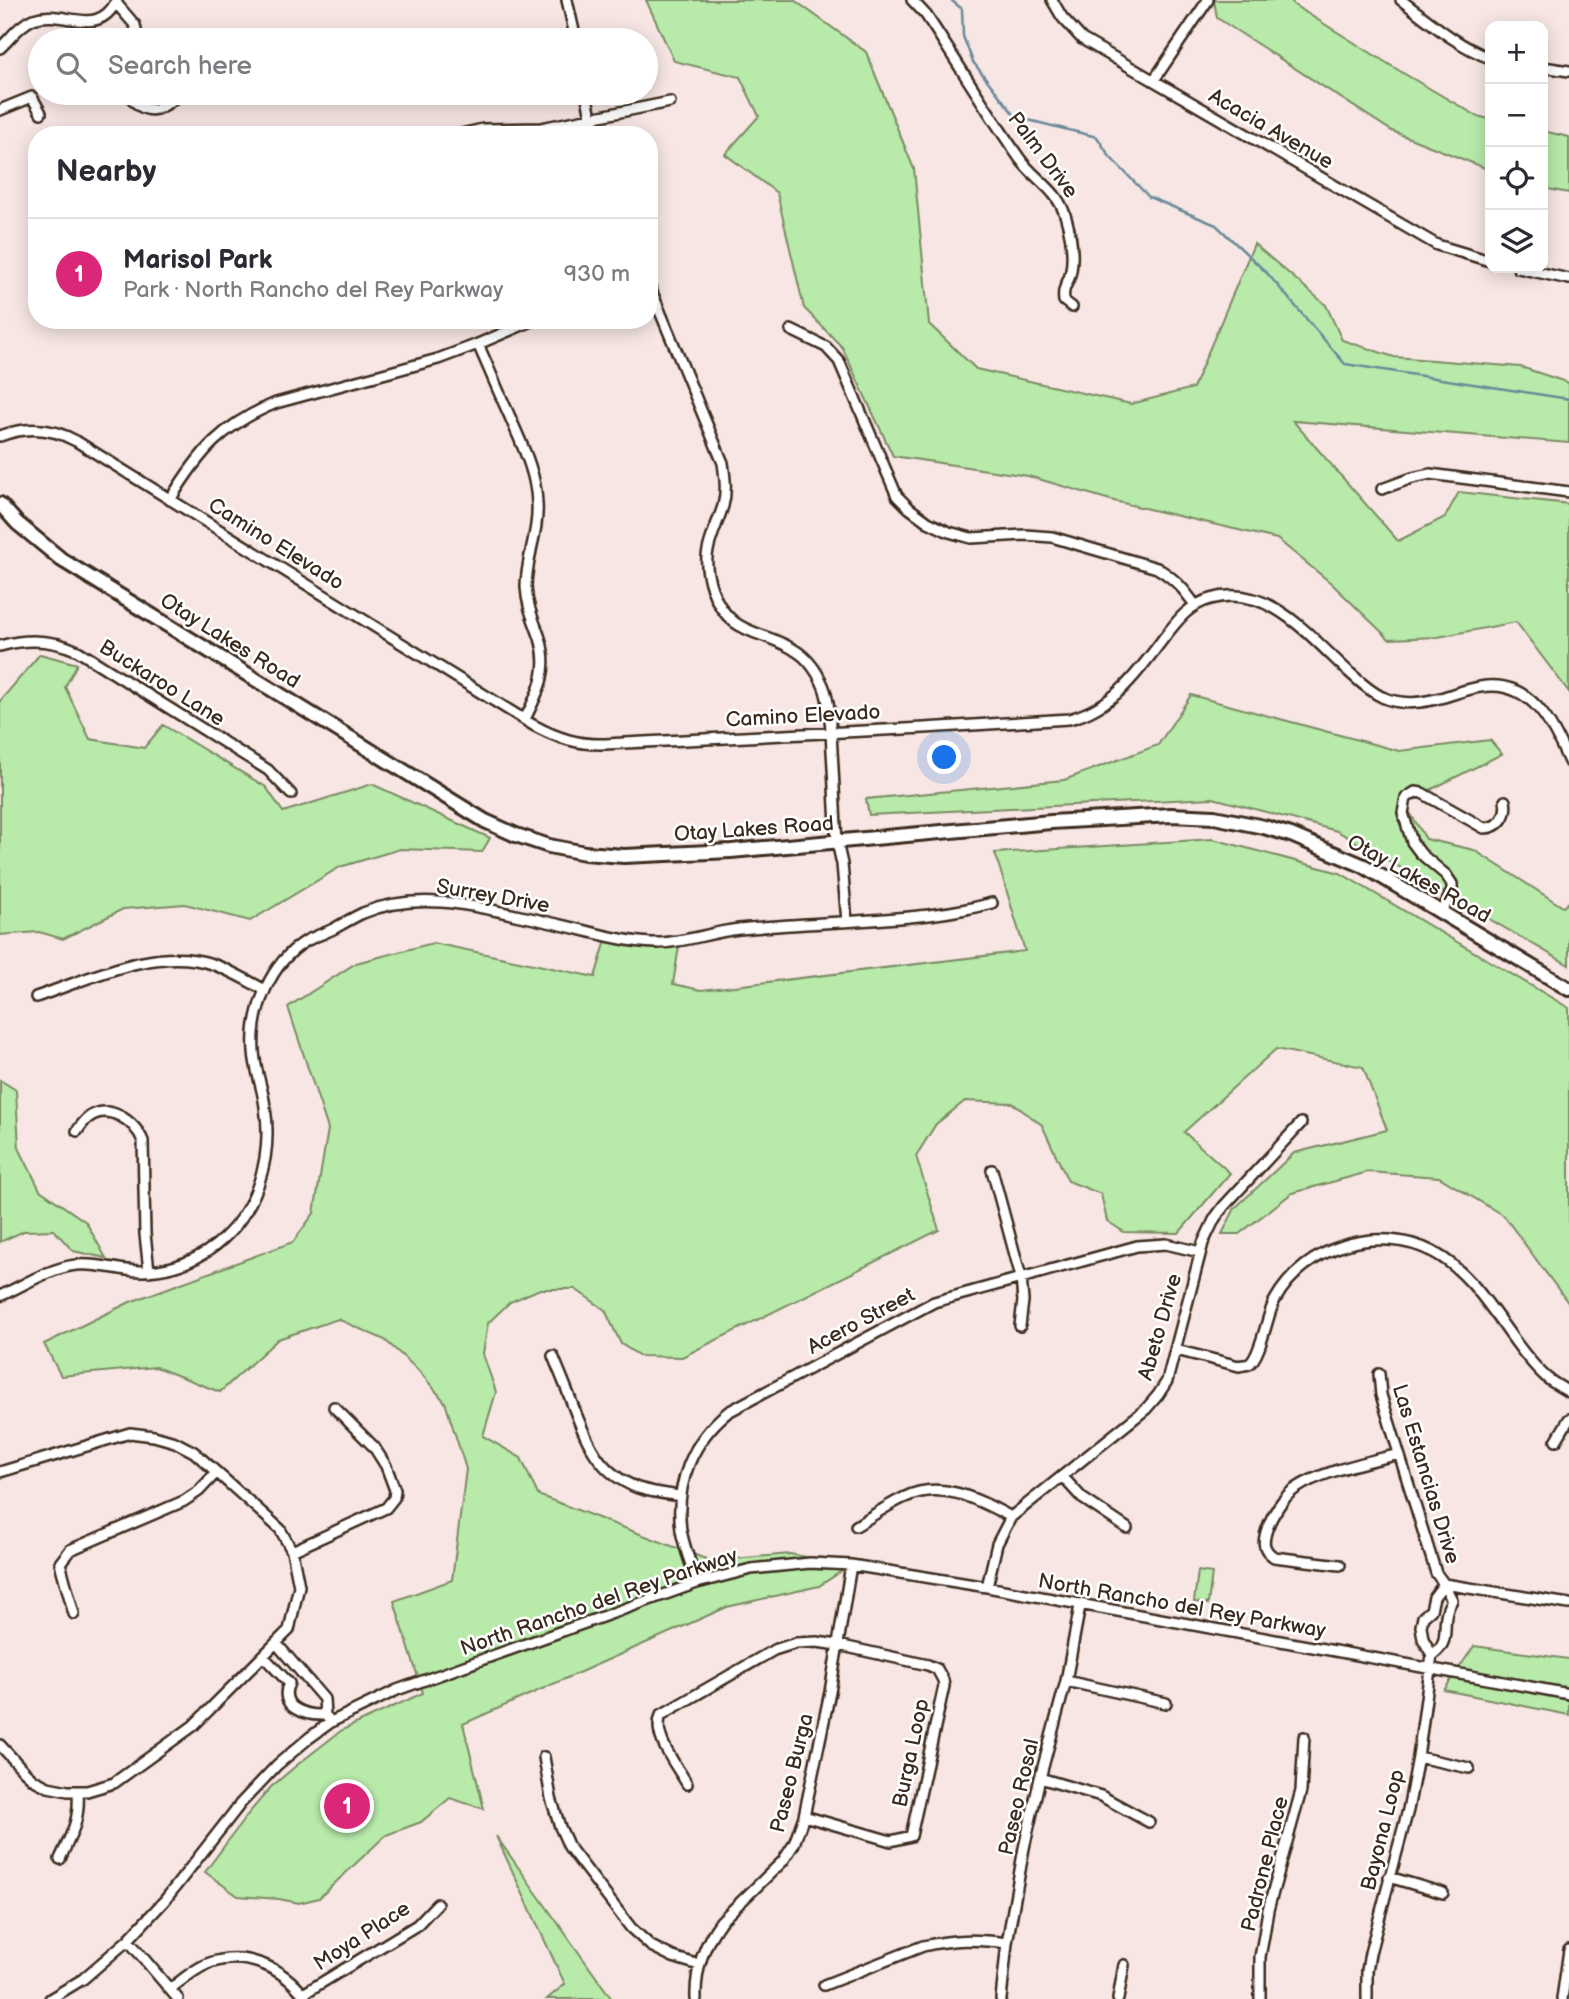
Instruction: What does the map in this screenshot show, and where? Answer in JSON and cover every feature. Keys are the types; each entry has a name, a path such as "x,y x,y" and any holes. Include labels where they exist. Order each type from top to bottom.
{"main road":[{"name":"Otay Lakes Road","path":"0,504 17,523 62,560 485,821 516,835 566,850 624,856 731,851 1051,822 1171,815 1214,817 1264,827 1364,866 1569,989"}],"street":[{"path":"567,0 573,28"},
{"name":"Palm Drive","path":"912,0 926,15 1023,163 1052,190 1061,205 1073,249 1071,274 1063,289 1064,301 1072,307"},
{"name":"Acacia Avenue","path":"1052,0 1062,17 1082,39 1437,245 1485,259"},
{"path":"1154,80 1208,0"},
{"path":"1401,0 1456,41 1485,56"},
{"path":"0,48 17,30 32,20 56,16 80,22 93,21 104,16 117,1 136,28"},
{"path":"1548,68 1569,71"},
{"path":"0,110 28,99"},
{"path":"658,105 670,102"},
{"path":"36,105 41,113"},
{"path":"137,105 148,110 167,105"},
{"path":"589,105 593,126"},
{"path":"552,126 656,105"},
{"path":"1541,273 1569,279"},
{"path":"658,307 723,463 726,485 723,505 711,536 707,556 715,595 731,619 749,631 800,653 817,674 828,699 837,842 848,922"},
{"path":"170,499 192,464 205,450 227,430 261,410 276,403 438,359 513,329"},
{"path":"791,330 826,347 839,361 897,496 918,516 961,536 1052,537 1157,568 1183,588 1195,605"},
{"path":"478,344 533,473 536,488 538,523 529,558 526,587 544,665 542,685 525,719"},
{"name":"Camino Elevado","path":"0,436 33,429 60,433 76,441 558,738 588,744 1059,720 1079,716 1115,697 1178,619 1195,605 1213,598 1231,596 1266,602 1287,616 1367,688 1398,702 1426,702 1478,687 1493,686 1512,690 1541,709 1569,762"},
{"path":"1382,489 1430,474 1569,492"},
{"name":"Buckaroo Lane","path":"0,646 37,640 59,643 78,651 268,770 290,794"},
{"path":"1442,912 1452,891 1452,884 1412,842 1403,813 1406,798 1415,792 1422,793 1480,828 1488,829 1496,826 1504,817 1505,801"},
{"name":"Surrey Drive","path":"0,1296 76,1265 149,1271 186,1263 216,1245 239,1221 259,1185 268,1142 254,1038 257,1013 265,990 282,963 306,941 365,912 402,903 449,902 608,936 658,943 736,929 928,916 992,903"},
{"path":"36,997 144,960 169,958 214,964 265,990"},
{"path":"77,1131 88,1118 104,1113 124,1118 141,1135 149,1271"},
{"name":"Abeto Drive","path":"987,1587 998,1544 1011,1517 1146,1409 1158,1395 1167,1381 1200,1252 1215,1218 1301,1123"},
{"path":"992,1170 1021,1277 1023,1301 1020,1326"},
{"path":"1176,1350 1239,1366 1252,1362 1275,1300 1300,1270 1314,1259 1342,1245 1389,1240 1433,1252 1460,1271 1548,1379 1569,1392"},
{"name":"Acero Street","path":"697,1583 681,1531 680,1496 687,1467 696,1448 709,1429 727,1412 934,1302 1137,1246 1166,1244 1200,1252"},
{"path":"553,1356 590,1447 599,1461 611,1473 629,1484 649,1491 680,1496"},
{"name":"Las Estancias Drive","path":"1379,1374 1381,1395 1436,1573 1451,1600 1446,1613 1444,1640 1439,1650 1432,1655"},
{"path":"292,1551 386,1508 394,1498 395,1490 386,1466 374,1447 334,1407"},
{"path":"1556,1441 1569,1419"},
{"path":"0,1472 130,1433 155,1436 185,1446 280,1530 292,1551 299,1586 289,1630 193,1726 114,1783 78,1791 58,1789 34,1780 0,1745"},
{"path":"1340,1565 1274,1557 1267,1551 1264,1543 1270,1522 1286,1498 1301,1485 1345,1468 1399,1454"},
{"path":"74,1614 61,1563 70,1550 184,1501 199,1491 216,1473"},
{"path":"1062,1476 1082,1499 1127,1528"},
{"path":"856,1526 905,1496 932,1490 949,1490 969,1496 1011,1517"},
{"name":"North Rancho del Rey Parkway","path":"50,1999 83,1979 128,1940 165,1899 241,1803 277,1765 328,1719 397,1690 733,1572 810,1563 850,1565 987,1587 1569,1694"},
{"name":"Paseo Burga","path":"696,1999 699,1965 708,1942 721,1921 783,1861 794,1844 804,1816 838,1645 850,1565"},
{"path":"1444,1584 1569,1604"},
{"name":"Las Estancias Drive","path":"1430,1668 1432,1655 1423,1639 1421,1626 1423,1617 1431,1610 1434,1597 1444,1584"},
{"name":"Paseo Rosal","path":"1001,1999 1007,1943 1024,1848 1066,1681 1080,1606"},
{"path":"1431,1610 1446,1613"},
{"path":"687,1784 662,1741 657,1724 661,1714 789,1644 807,1642 838,1645"},
{"path":"276,1643 302,1672 324,1699 328,1719 295,1710 289,1703 286,1695 289,1683 302,1672"},
{"name":"Burga Loop","path":"804,1816 891,1841 911,1836 944,1686 937,1669 928,1665 838,1645"},
{"path":"263,1656 289,1683"},
{"name":"Bayona Loop","path":"1367,1999 1370,1953 1408,1810 1430,1668"},
{"path":"1066,1681 1166,1703"},
{"name":"Padrone Place","path":"1260,1999 1259,1972 1268,1910 1301,1791 1304,1737"},
{"path":"544,1757 551,1798 569,1846 631,1928 651,1946 673,1957 699,1965"},
{"path":"1418,1757 1469,1768"},
{"path":"1040,1778 1101,1796 1149,1822"},
{"path":"60,1859 75,1827 79,1809 78,1791"},
{"path":"1389,1877 1443,1893"},
{"name":"Moya Place","path":"304,1997 417,1925 438,1903"},
{"path":"824,1985 935,1943 972,1939 1007,1943"},
{"path":"128,1940 178,1999"},
{"path":"1562,1999 1569,1956"},
{"path":"170,1989 200,1968 217,1961 237,1959 274,1969 290,1981 304,1997"},
{"path":"1118,1999 1124,1965"}],"green space":[{"path":"646,0 794,0 866,52 914,169 929,324 976,369 1131,404 1193,388 1254,244 1326,305 1342,340 1394,357 1521,367 1569,383 1569,443 1293,421 1398,541 1445,517 1459,492 1569,504 1569,692 1516,622 1438,637 1389,639 1331,583 1277,539 1114,501 1028,476 893,456 842,347 804,308 777,193 725,154 759,116 740,77 674,61"},
{"path":"1214,0 1291,0 1294,5 1403,73 1477,116 1485,118 1485,168 1392,131 1217,18"},
{"path":"1548,132 1569,137 1569,193 1548,189"},
{"path":"40,654 77,664 65,687 90,739 144,748 163,725 266,787 283,812 372,784 490,838 482,852 400,849 340,867 250,921 185,904 123,909 63,939 39,932 0,935 0,701"},
{"path":"1191,695 1399,751 1490,740 1502,754 1404,803 1426,839 1474,850 1563,907 1569,902 1569,965 1337,831 1213,798 869,815 866,799 1064,780 1158,745"},
{"path":"1213,839 1340,873 1569,1008 1569,1304 1504,1216 1439,1177 1368,1172 1292,1193 1239,1234 1222,1234 1235,1208 1294,1153 1387,1130 1363,1067 1276,1049 1184,1132 1230,1173 1179,1233 1124,1232 1107,1221 1101,1194 1068,1181 1042,1125 1012,1103 965,1101 936,1124 916,1156 939,1230 682,1357 640,1356 621,1344 605,1310 575,1289 540,1289 510,1302 488,1323 483,1354 496,1392 483,1436 521,1458 538,1495 711,1561 790,1554 851,1565 819,1586 727,1607 463,1724 484,1809 450,1798 421,1822 386,1835 319,1898 299,1903 238,1896 205,1872 271,1787 297,1765 342,1730 423,1693 394,1601 452,1580 466,1469 445,1402 419,1371 385,1340 338,1319 278,1339 220,1392 156,1367 61,1376 44,1344 130,1302 293,1242 314,1213 328,1129 288,1007 356,963 433,943 595,977 607,937 680,940 673,984 701,990 1025,951 995,853"},
{"path":"0,1080 16,1090 19,1148 40,1190 86,1222 106,1258 73,1251 54,1230 24,1231 0,1242"},
{"path":"1198,1571 1212,1573 1208,1604 1194,1602"},
{"path":"1474,1646 1569,1659 1569,1715 1444,1690"},
{"path":"496,1836 612,1999 547,1999 565,1984"}],"waterway":[{"path":"951,0 962,9 963,36 973,62 1016,117 1097,137 1110,157 1149,197 1216,225 1267,273 1345,364 1569,399"}],"place":[{"name":"Marisol Park","path":"347,1806"}]}
